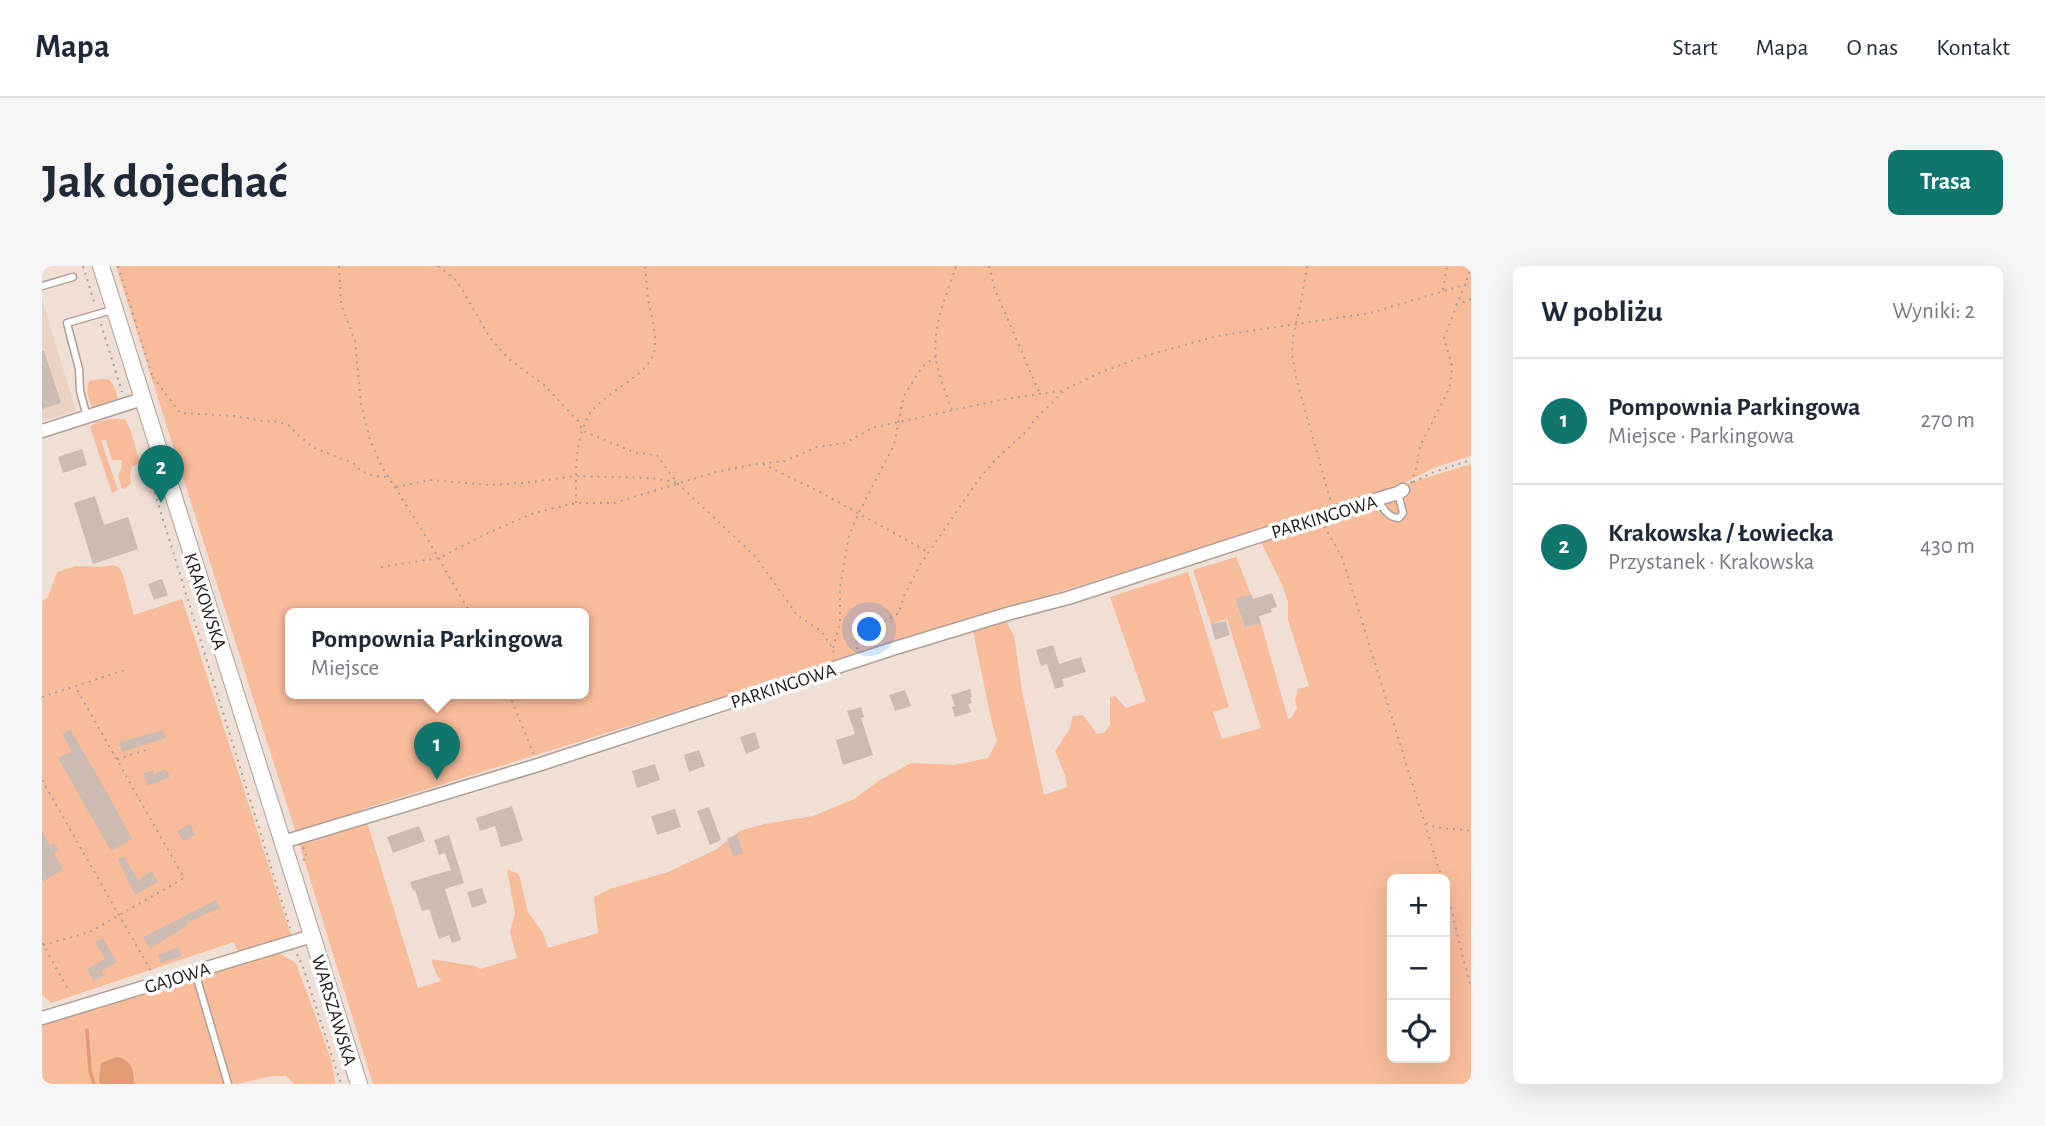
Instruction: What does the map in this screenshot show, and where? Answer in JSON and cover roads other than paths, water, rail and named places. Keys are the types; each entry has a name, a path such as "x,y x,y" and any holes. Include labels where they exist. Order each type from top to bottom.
{"street":[{"name":"KRAKOWSKA","path":"101,266 312,936"},
{"path":"42,431 142,399"},
{"name":"PARKINGOWA","path":"283,842 538,765 858,660 995,617 1068,598 1400,492"},
{"name":"GAJOWA","path":"42,1018 312,936"},
{"name":"WARSZAWSKA","path":"312,936 359,1084"}],"lane":[{"path":"42,286 73,276"},
{"path":"87,417 80,391 79,369 67,323 114,309"},
{"path":"1377,499 1388,514 1399,518 1403,513 1400,492"},
{"path":"195,972 229,1084"}],"waterway":[{"path":"87,1030 90,1071 94,1084"}],"place":[{"name":"Krakowska / Łowiecka","path":"161,503"},
{"name":"Pompownia Parkingowa","path":"437,780"}]}
